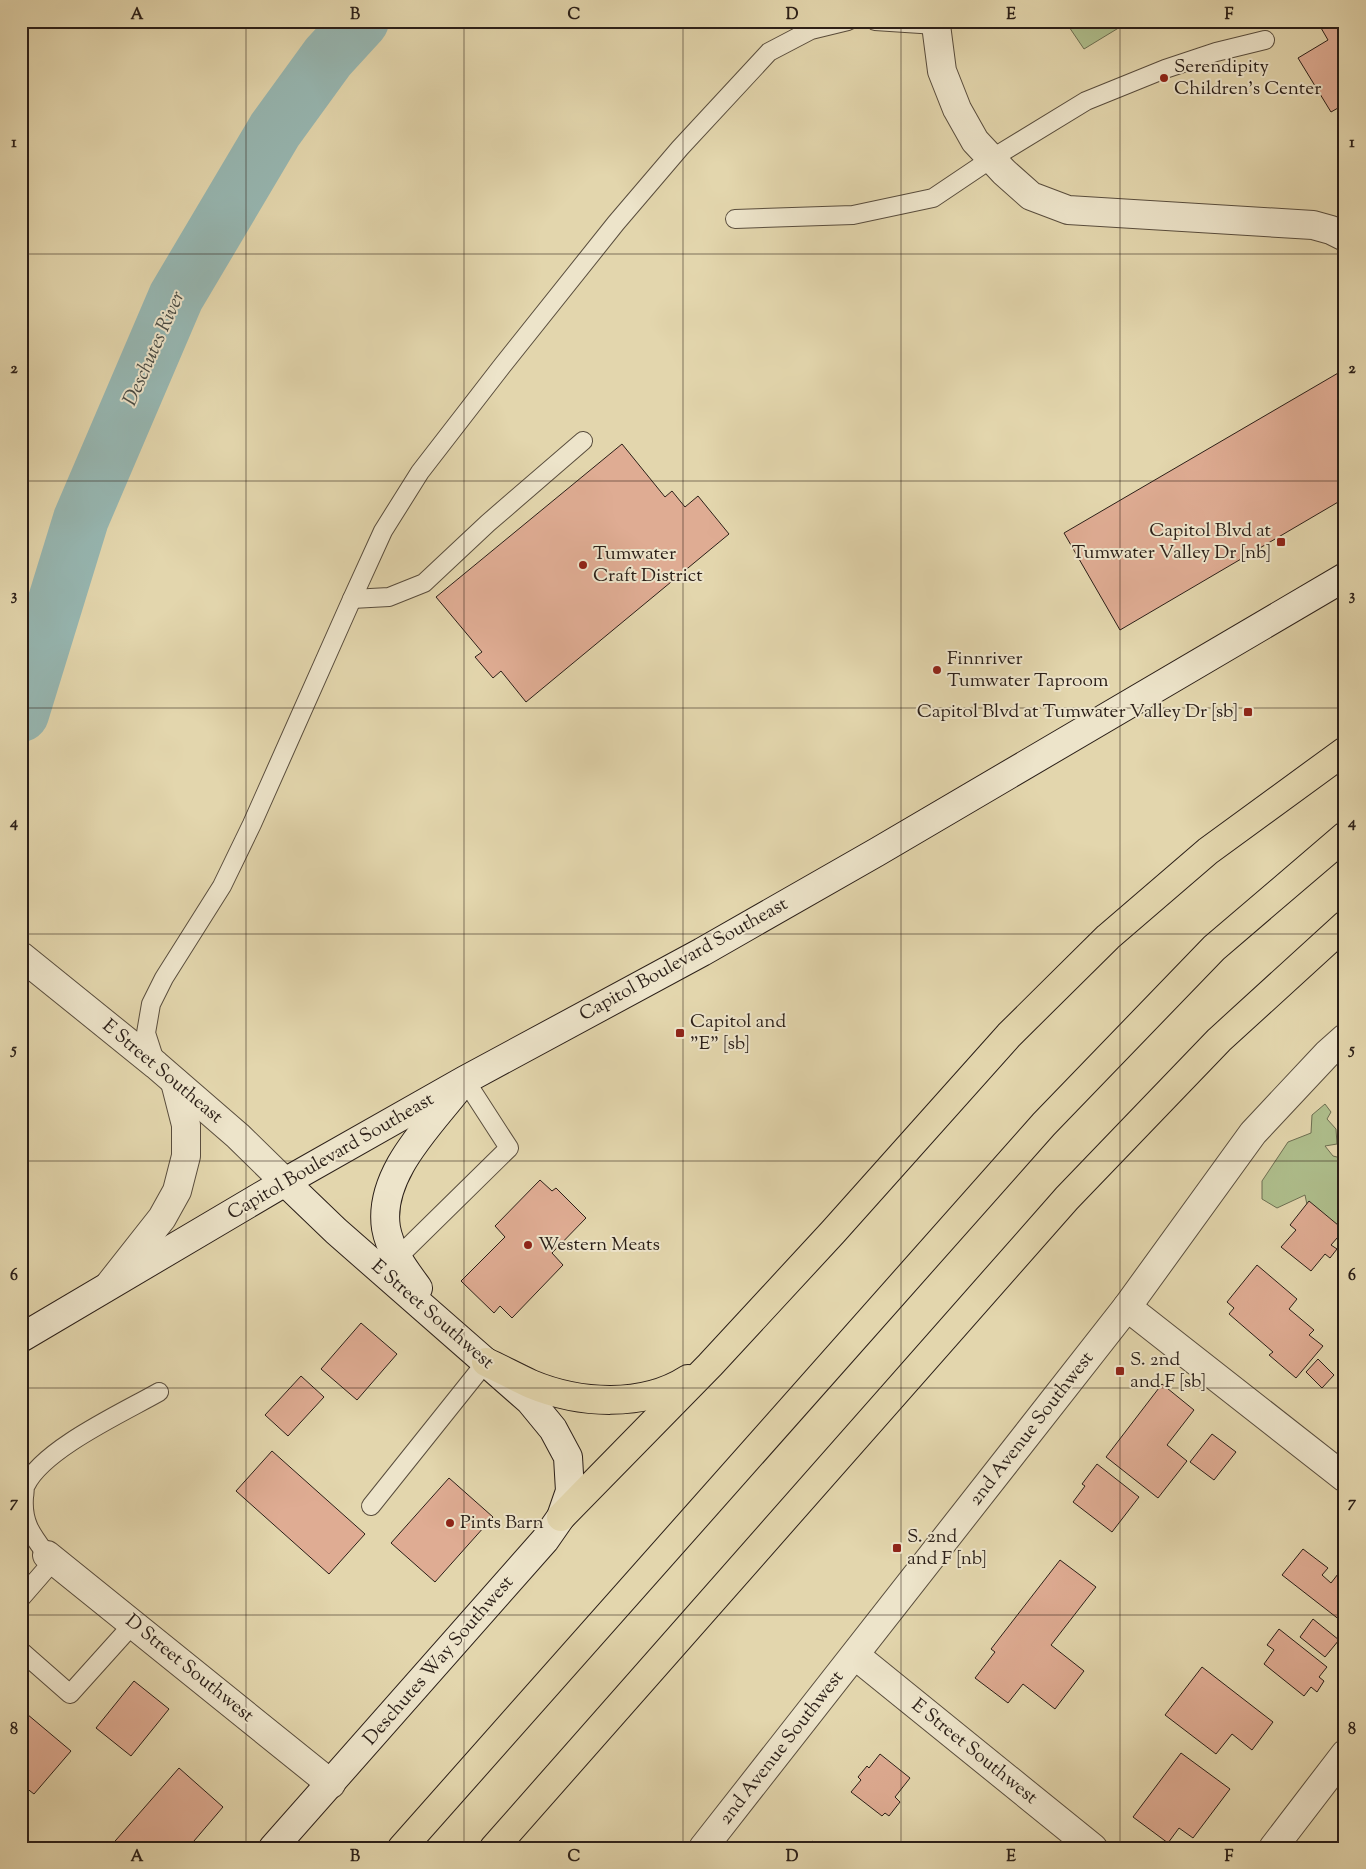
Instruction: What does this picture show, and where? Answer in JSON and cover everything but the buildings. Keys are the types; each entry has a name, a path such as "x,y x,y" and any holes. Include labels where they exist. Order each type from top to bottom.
{"highway":[{"path":"561,1517 710,1364 833,1232 1009,1034 1108,937 1208,851 1345,750"},
{"path":"402,1848 1044,1124 1214,948 1345,836"},
{"path":"494,1848 1067,1198 1219,1040 1345,925"},
{"path":"486,1362 532,1384 566,1395 613,1400 648,1396 681,1383 710,1364"}],"street":[{"path":"937,23 942,71 957,109 974,142 1031,196 1068,210 1313,225 1345,237"},
{"name":"Capitol Boulevard Southeast","path":"21,1338 285,1182 465,1080 702,952 877,852 1345,577"},
{"name":"E Street Southeast","path":"28,962 165,1073 238,1136 285,1182"},
{"name":"2nd Avenue Southwest","path":"704,1848 1127,1307 1253,1133 1327,1054 1345,1038"},
{"path":"110,1284 162,1218 177,1191 186,1156 186,1125 165,1073"},
{"path":"442,1323 397,1258 386,1228 386,1204 392,1181 407,1154 465,1080"},
{"name":"E Street Southwest","path":"285,1182 336,1231 530,1400 553,1429 568,1457"},
{"path":"1127,1307 1345,1478"},
{"name":"Deschutes Way Southwest","path":"273,1848 545,1540 561,1517 570,1491 568,1457"},
{"name":"D Street Southwest","path":"50,1557 331,1784"},
{"name":"E Street Southwest","path":"856,1656 1093,1848"},
{"path":"1273,1848 1345,1754"}],"lane":[{"path":"165,1073 146,1032 151,1004 164,978 222,886 384,532 420,472 616,223 680,148 769,52 811,30 848,21"},
{"path":"875,21 937,23"},
{"path":"735,219 853,214 933,198 991,159 1086,101 1165,69 1216,52 1265,40"},
{"path":"352,599 389,597 424,584 488,523 583,441"},
{"path":"397,1258 509,1148 465,1080"},
{"path":"371,1506 486,1362"},
{"path":"21,1598 50,1557 30,1532 23,1510 25,1486 41,1466 60,1448 159,1392"},
{"path":"21,1651 70,1694 133,1624"}],"green space":[{"path":"1065,21 1130,21 1084,49"},
{"path":"1325,1104 1331,1112 1327,1119 1336,1129 1337,1144 1325,1146 1333,1156 1341,1158 1345,1166 1345,1226 1331,1232 1310,1219 1305,1195 1277,1208 1262,1199 1262,1181 1288,1142 1311,1133 1312,1115"}],"waterway":[{"name":"Deschutes River","path":"21,714 81,519 176,297 275,130 328,57 361,21"}],"place":[{"name":"Serendipity Children's Center","path":"1164,78"},
{"name":"Capitol Blvd at Tumwater Valley Dr [nb]","path":"1281,542"},
{"name":"Tumwater Craft District","path":"583,565"},
{"name":"Finnriver Tumwater Taproom","path":"937,670"},
{"name":"Capitol Blvd at Tumwater Valley Dr [sb]","path":"1248,712"},
{"name":"Capitol and \"E\" [sb]","path":"680,1033"},
{"name":"Western Meats","path":"528,1245"},
{"name":"S. 2nd and F [sb]","path":"1120,1371"},
{"name":"Pints Barn","path":"450,1523"},
{"name":"S. 2nd and F [nb]","path":"897,1548"}]}
